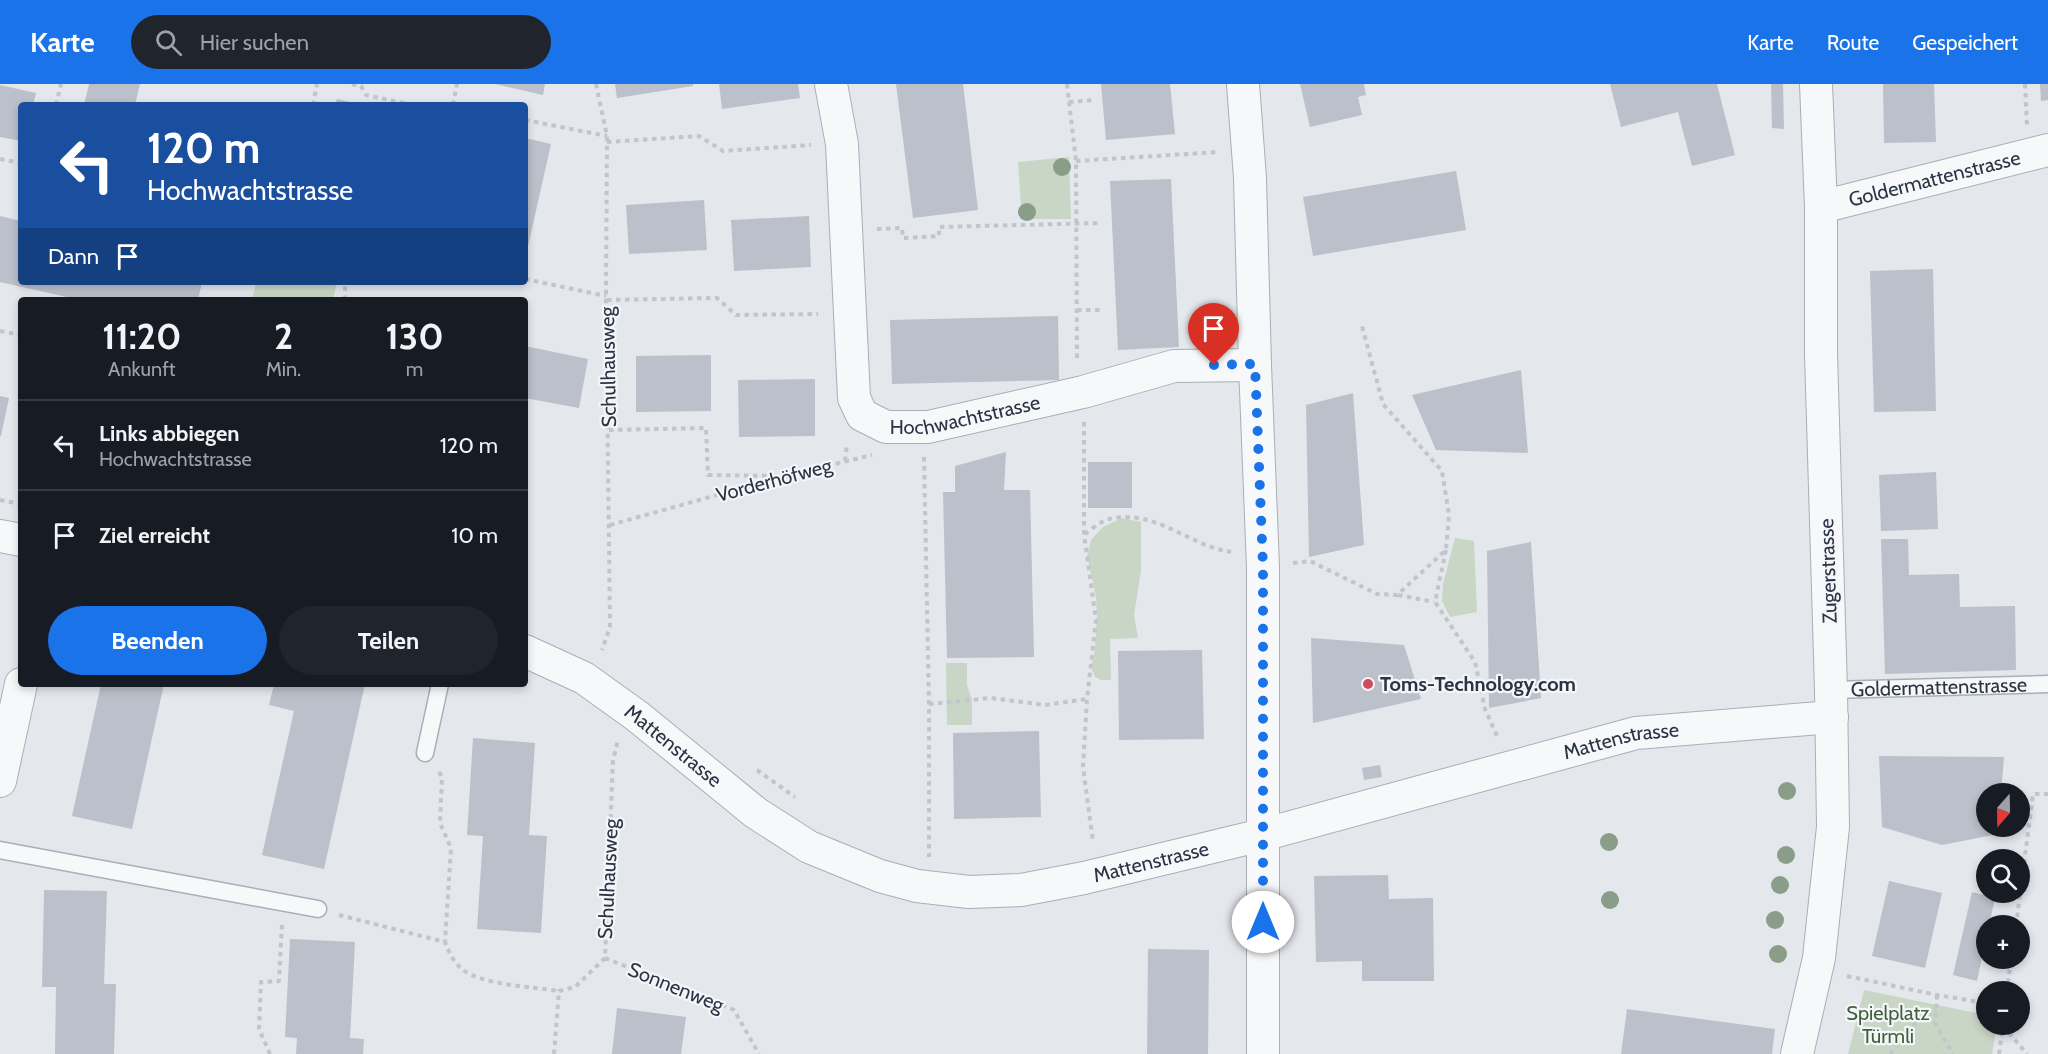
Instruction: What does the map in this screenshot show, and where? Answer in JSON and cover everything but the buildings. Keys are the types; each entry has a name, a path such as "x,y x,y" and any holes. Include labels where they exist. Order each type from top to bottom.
{"street":[{"name":"Hochwachtstrasse","path":"831,84 842,144 854,398 862,415 886,427 926,435 1174,366 1255,364"},
{"path":"1243,84 1248,150 1263,562 1263,1054"},
{"name":"Zugerstrasse","path":"1797,1054 1819,958 1833,827 1821,354 1821,207 1816,84"},
{"name":"Goldermattenstrasse","path":"1821,207 2038,153"},
{"path":"0,536 18,539"},
{"name":"Mattenstrasse","path":"528,652 584,678 638,716 756,813 809,847 880,876 917,885 969,892 1021,890 1084,878 1262,835 1636,733 1831,703"},
{"path":"0,781 20,687"}],"lane":[{"name":"Goldermattenstrasse","path":"1831,703 2048,684"},
{"path":"425,753 439,687"},
{"path":"0,850 318,909"}],"path":[{"path":"57,102 60,84"},
{"path":"314,102 317,84"},
{"path":"352,84 361,86 366,95 398,102"},
{"path":"454,102 457,84"},
{"name":"Schulhausweg","path":"596,84 607,136 610,627 602,650 609,656"},
{"path":"1067,84 1076,161 1078,379 1083,392 1084,534 1096,620 1087,699 1083,767 1093,842 1083,844"},
{"path":"2025,84 2038,153"},
{"path":"1069,102 1094,100"},
{"path":"528,121 607,136"},
{"path":"607,142 699,136 723,151 842,144"},
{"path":"1076,161 1248,150"},
{"path":"0,159 18,163"},
{"path":"846,231 902,228 903,237 912,237 939,236 939,227 1101,223"},
{"path":"528,280 607,298 717,298 736,315 801,314"},
{"path":"1077,310 1104,310"},
{"path":"1362,326 1383,404 1442,471 1449,515 1446,550 1435,602 1475,662 1485,709 1500,743"},
{"path":"0,331 18,334"},
{"path":"609,430 706,428 708,475 785,476"},
{"path":"917,885 930,855 926,435"},
{"name":"Vorderhöfweg","path":"610,525 785,476 878,453"},
{"path":"0,500 18,503"},
{"path":"1084,534 1108,519 1134,517 1167,526 1219,550 1263,562 1310,561 1377,594 1435,602"},
{"path":"1397,595 1446,550"},
{"path":"929,704 991,698 1045,705 1087,699"},
{"name":"Schulhausweg","path":"559,991 575,987 605,958 613,760 617,741 638,716"},
{"path":"425,753 442,777 440,823 451,848 445,942 451,957 463,970 476,977 559,991 554,1054"},
{"path":"751,766 799,801"},
{"path":"2017,915 2032,794 2048,794"},
{"path":"919,852 930,855"},
{"path":"270,1054 259,1029 261,982 279,981 283,903"},
{"path":"318,909 445,942"},
{"name":"Sonnenweg","path":"605,958 734,1010 759,1054"},
{"path":"1819,958 1848,976 1976,1001"},
{"path":"1937,995 1935,1023 1953,1054"},
{"path":"1890,1054 1911,1027 1936,1010"},
{"path":"1999,1054 2002,1035"},
{"path":"2011,1035 2027,1054"}],"green space":[{"path":"1069,157 1071,219 1022,219 1018,162"},
{"path":"255,285 336,285 334,297 253,297"},
{"path":"1122,518 1141,522 1141,571 1134,615 1138,638 1110,639 1111,680 1101,680 1095,677 1091,667 1095,650 1097,614 1096,597 1087,556 1091,540 1103,527"},
{"path":"1455,538 1474,541 1477,612 1450,617 1442,601 1443,584"},
{"path":"946,663 967,663 967,685 972,700 972,725 947,725"},
{"name":"Spielplatz Türmli","path":"1864,990 1976,1013 1976,1035 1995,1035 1992,1054 1848,1054"}],"place":[{"name":"Toms-Technology.com","path":"1368,684"}],"route":[{"path":"1214,365 1255,364 1263,567 1263,922"}]}
